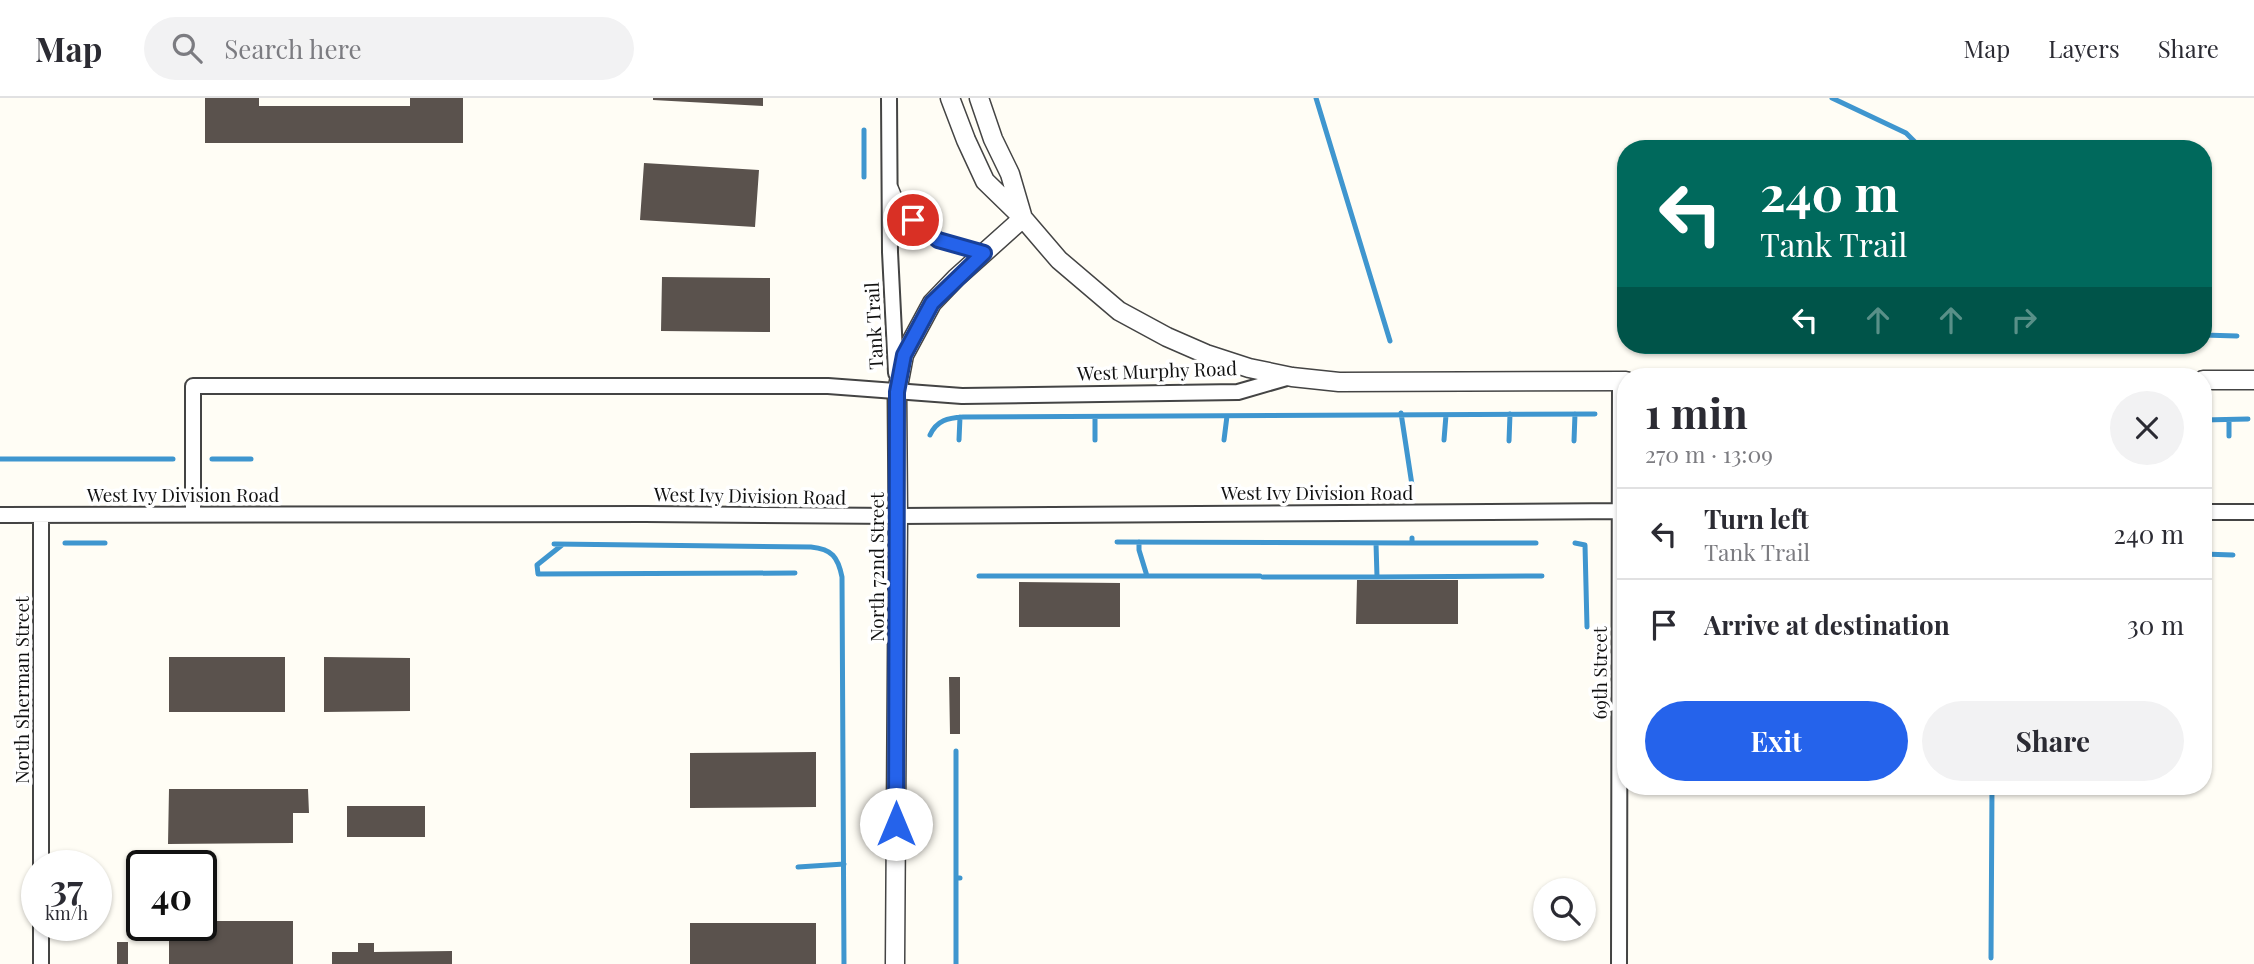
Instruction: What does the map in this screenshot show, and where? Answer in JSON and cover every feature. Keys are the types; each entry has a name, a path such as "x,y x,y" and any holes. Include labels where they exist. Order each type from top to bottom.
{"street":[{"name":"Tank Trail","path":"889,98 890,252 897,392"},
{"path":"950,98 965,140 985,181 1023,218 1059,260 1119,312 1206,354 1249,368 1292,377"},
{"path":"979,98 993,139 1010,174 1023,218"},
{"name":"North 72nd Street","path":"895,964 897,392 904,355 932,303 1023,218"},
{"name":"West Murphy Road","path":"193,514 193,386 828,386 962,396 1238,392 1292,377 1339,382 1617,381"},
{"path":"2212,380 2254,380"},
{"name":"West Ivy Division Road","path":"0,515 898,516 1617,511"},
{"path":"2212,512 2254,512"},
{"name":"North Sherman Street","path":"41,515 41,850"},
{"name":"69th Street","path":"1619,964 1620,795"},
{"path":"41,941 41,964"}],"lane":[{"name":"Tank Trail","path":"889,173 900,201 913,220 938,240 984,253"}],"building":[{"path":"205,98 259,98 259,106 410,106 410,98 463,98 463,143 205,143"},
{"path":"763,98 763,106 653,100"},
{"path":"644,163 759,170 755,227 640,220"},
{"path":"662,277 770,278 770,332 661,331"},
{"path":"1357,580 1458,580 1458,624 1356,624"},
{"path":"1019,582 1120,583 1120,627 1019,627"},
{"path":"169,657 285,657 285,712 169,712"},
{"path":"324,657 410,658 410,711 324,712"},
{"path":"949,677 960,677 960,734 950,734"},
{"path":"816,752 816,807 690,808 690,753"},
{"path":"169,789 308,789 309,813 293,813 293,843 168,844"},
{"path":"347,806 425,806 425,837 347,837"},
{"path":"217,921 293,921 293,964 169,964 169,941 217,941"},
{"path":"690,923 816,923 816,964 690,964"},
{"path":"117,942 128,942 128,964 117,964"},
{"path":"358,943 374,943 374,952 452,951 452,964 332,964 332,952 358,952"}],"waterway":[{"path":"1316,98 1390,341"},
{"path":"1832,98 1906,133 1913,140"},
{"path":"864,130 864,177"},
{"path":"2212,335 2237,336"},
{"path":"1401,413 1412,485"},
{"path":"1509,441 1510,414"},
{"path":"1574,441 1575,414"},
{"path":"930,435 936,426 944,421 963,417 1595,414"},
{"path":"1444,440 1446,415"},
{"path":"1224,440 1227,416"},
{"path":"959,440 960,417"},
{"path":"1095,417 1095,440"},
{"path":"2212,420 2248,419"},
{"path":"2229,420 2229,436"},
{"path":"0,459 173,459"},
{"path":"212,459 251,459"},
{"path":"1412,538 1412,543 1536,543"},
{"path":"1117,542 1412,543"},
{"path":"979,576 1147,576 1139,542"},
{"path":"65,543 105,543"},
{"path":"1263,577 1377,577 1376,543"},
{"path":"1575,543 1585,545 1587,627"},
{"path":"554,544 811,547 829,552 836,559 842,577 844,964"},
{"path":"562,545 537,565 538,574 795,573"},
{"path":"2212,554 2233,555"},
{"path":"1147,576 1260,576"},
{"path":"1377,577 1542,576"},
{"path":"956,751 956,878 960,878"},
{"path":"1991,958 1992,795"},
{"path":"798,867 844,864"},
{"path":"956,878 956,964"}],"route":[{"path":"896,824 897,392 904,355 932,303 984,253 938,240 913,220"}]}
